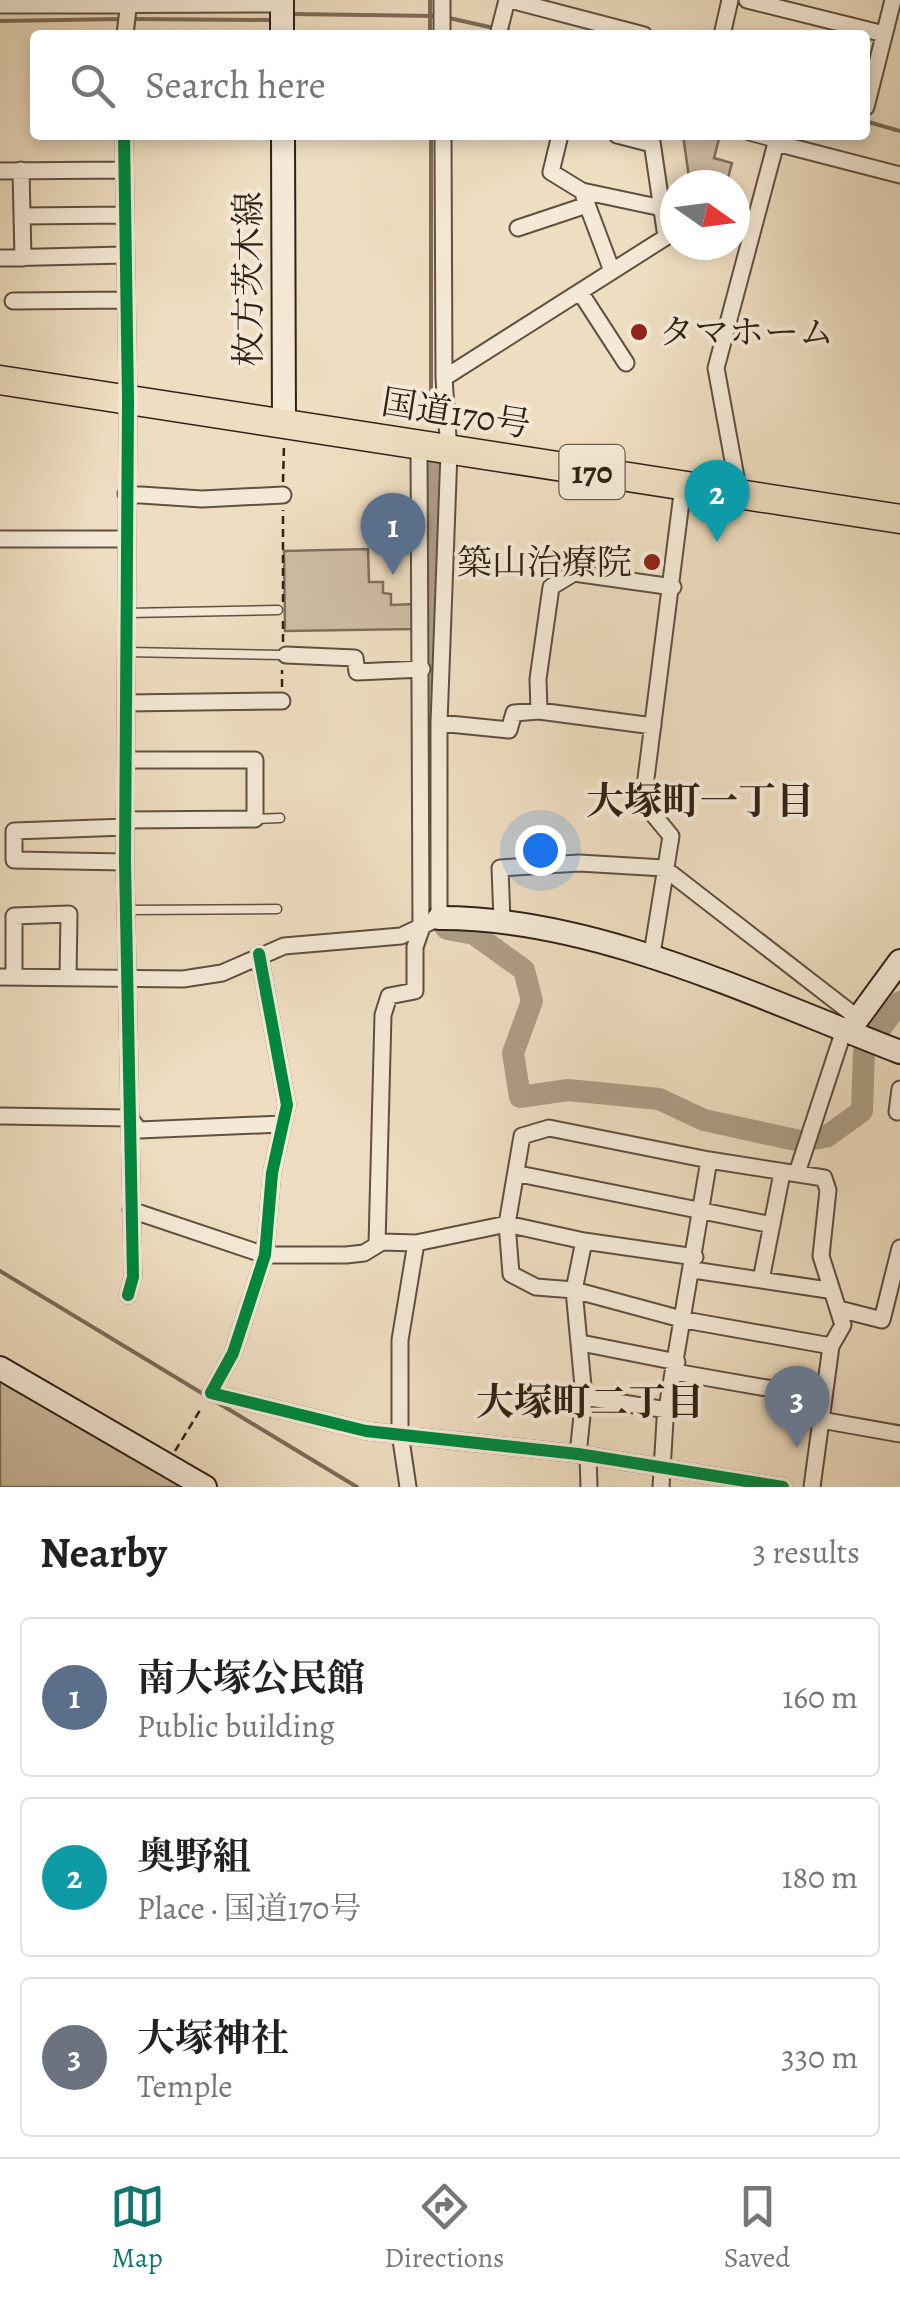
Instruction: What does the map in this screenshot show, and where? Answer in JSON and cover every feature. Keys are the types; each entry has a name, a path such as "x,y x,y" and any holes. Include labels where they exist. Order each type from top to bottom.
{"highway":[{"name":"国道170号","path":"0,380 900,519"}],"street":[{"path":"442,0 442,30"},
{"path":"499,30 508,0 625,30"},
{"path":"723,30 730,0"},
{"path":"748,0 868,30"},
{"path":"870,85 892,0"},
{"path":"126,30 129,2"},
{"path":"0,5 282,2 282,30"},
{"path":"870,30 884,34"},
{"path":"124,140 128,400 128,760 124,862 132,1277 128,1295"},
{"name":"枚方茨木線","path":"283,140 284,423"},
{"path":"376,1244 383,1015 389,996 415,991 415,946 430,924 449,452 444,378 443,140"},
{"path":"559,140 551,172 584,198 612,271"},
{"path":"652,140 660,194"},
{"path":"736,493 716,368 776,143 900,175"},
{"path":"0,170 124,170"},
{"path":"21,170 23,258"},
{"path":"518,228 584,198 660,208"},
{"path":"22,216 124,215"},
{"path":"444,378 660,241"},
{"path":"0,258 124,255"},
{"path":"580,292 626,363"},
{"path":"12,300 124,300"},
{"path":"419,445 430,924"},
{"path":"651,960 671,836 643,802 683,486"},
{"path":"126,494 202,499 283,494"},
{"path":"0,539 126,539"},
{"path":"539,712 538,679 552,587 574,573 673,586"},
{"path":"284,655 355,658 357,672 422,669"},
{"path":"126,703 282,701"},
{"path":"439,723 509,730 514,713 539,712 653,726"},
{"path":"124,862 14,860 14,831 255,818 254,760 128,760"},
{"path":"502,920 500,868 579,863 664,868 854,1026 900,1052"},
{"path":"68,977 70,914 14,916 7,977 126,980 222,973 259,954 306,942 400,936 430,924 502,920 557,930 854,1026"},
{"path":"259,954 287,1105 280,1124 265,1254 233,1352 211,1392 313,1421 583,1455 717,1480 784,1487"},
{"path":"761,1280 772,1225 790,1173 804,1148 840,1039 854,1026 900,961"},
{"path":"897,1112 900,1090"},
{"path":"0,1116 130,1118"},
{"path":"130,1118 139,1130 280,1124"},
{"path":"812,1487 831,1346 842,1325 839,1308 828,1290 821,1256 828,1190 824,1178 708,1160 549,1128 522,1136 519,1174 507,1224 510,1274 536,1288 574,1290 685,1320 831,1346"},
{"path":"661,1487 668,1410 708,1160"},
{"path":"519,1174 772,1225"},
{"path":"131,1210 265,1254 364,1253 376,1244 416,1243 507,1224 761,1280 828,1290"},
{"path":"584,1241 574,1290 582,1343 583,1455 588,1487"},
{"path":"408,1487 400,1433 400,1340 409,1309 416,1243"},
{"path":"882,1320 900,1248"},
{"path":"839,1308 900,1322"},
{"path":"582,1343 824,1398"},
{"path":"0,1368 204,1487"},
{"path":"584,1398 668,1410"},
{"path":"821,1420 900,1434"}],"lane":[{"path":"765,140 776,143"},
{"path":"127,614 280,606"},
{"path":"127,652 284,655"},
{"path":"255,818 280,818"},
{"path":"126,910 277,909"}],"path":[{"path":"280,606 284,423"},
{"path":"282,701 283,620"},
{"path":"167,1465 211,1392"}],"shaded area":[{"path":"684,140 719,140 714,158 732,163 730,170 688,170"},
{"path":"368,549 369,582 383,582 383,593 391,594 391,605 414,604 414,629 285,631 284,551"},
{"path":"0,1378 185,1487 0,1487"}],"waterway":[{"path":"430,0 430,30"},
{"path":"293,14 435,16"},
{"path":"449,18 494,28"},
{"path":"0,21 122,19"},
{"path":"131,19 272,20"},
{"path":"870,122 900,131"},
{"path":"431,140 431,424"},
{"path":"431,469 431,908 447,929 474,934 524,970 532,1001 513,1053 520,1097 568,1090 659,1099 704,1120 800,1141 826,1137 862,1111 864,1051 900,1002"},
{"path":"0,1271 357,1487"}],"cycle path":[{"path":"124,140 128,400 125,862 133,1277 128,1295"},
{"path":"259,954 287,1105 272,1173 265,1255 233,1353 211,1393 366,1431 578,1454 783,1487"}],"place":[{"name":"タマホーム","path":"639,332"},
{"name":"奥野組","path":"717,542"},
{"name":"築山治療院","path":"652,562"},
{"name":"南大塚公民館","path":"393,575"},
{"name":"大塚神社","path":"797,1448"}],"district":[{"name":"大塚町一丁目","path":"700,801"},
{"name":"大塚町二丁目","path":"590,1402"}]}
